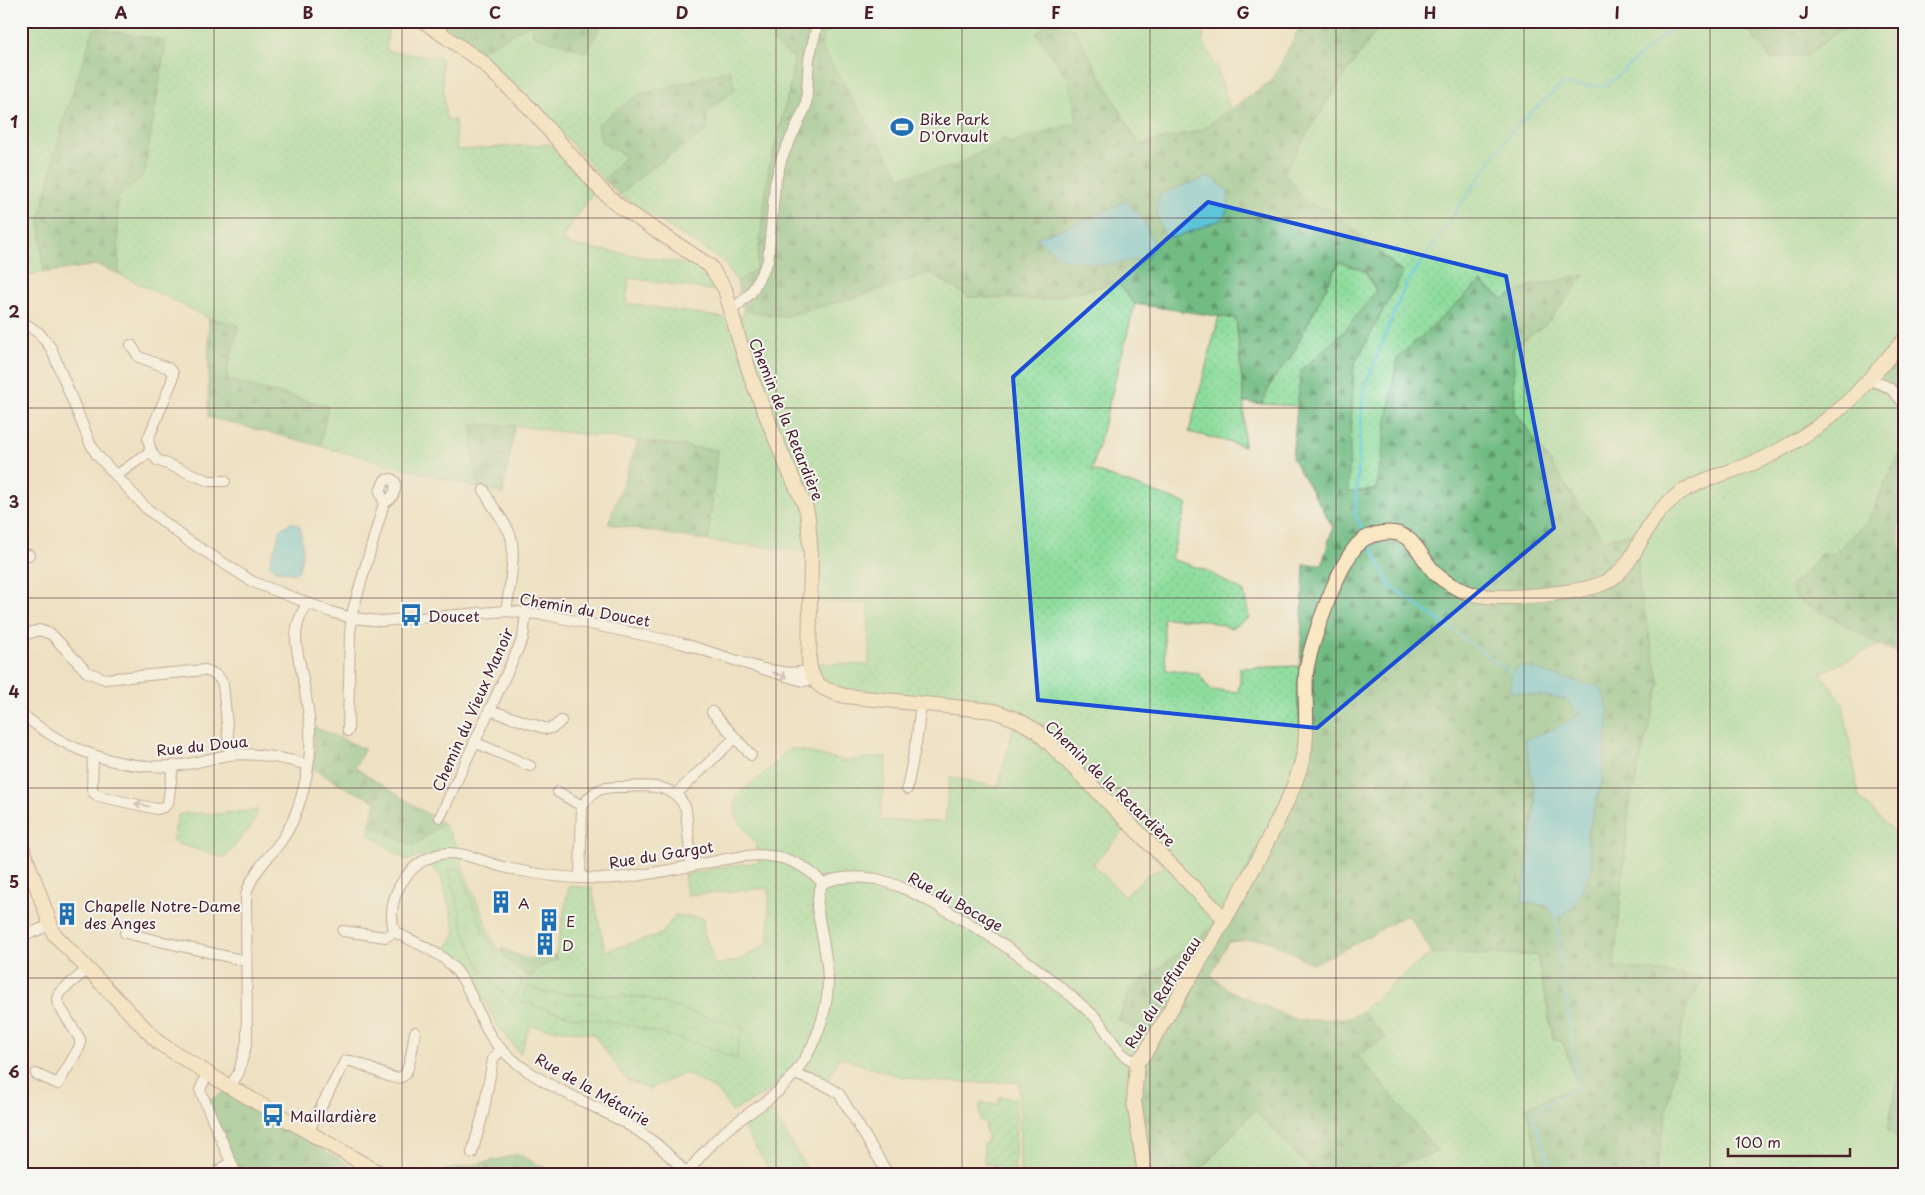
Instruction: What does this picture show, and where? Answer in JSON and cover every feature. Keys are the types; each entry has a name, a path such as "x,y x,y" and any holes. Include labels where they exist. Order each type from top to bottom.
{"street":[{"name":"Chemin de la Retardière","path":"423,21 482,62 530,108 600,189 619,206 710,266 725,289 752,380 806,508 811,556 812,675 818,685 826,690 845,696 994,711 1018,720 1037,731 1225,919"},
{"path":"732,310 751,293 768,261 774,184 782,157 806,106 809,59 818,21"},
{"name":"Chemin du Doucet","path":"21,321 39,333 51,348 90,443 97,455 146,508 187,540 252,582 352,618 381,621 506,611 526,612 682,643 762,669 812,675"},
{"name":"Rue du Raffuneau","path":"1145,1174 1134,1101 1137,1062 1145,1053 1250,876 1298,780 1305,748 1306,687 1309,658 1315,636 1344,564 1354,547 1365,538 1389,532 1400,534 1416,545 1436,574 1464,591 1478,595 1494,597 1541,595 1602,584 1621,571 1655,516 1673,498 1694,485 1771,455 1826,419 1843,406 1904,340"},
{"path":"131,346 139,357 168,368 173,373 172,380 148,440 151,451 157,460 209,481 225,481"},
{"path":"1869,379 1883,384 1895,392 1904,404"},
{"path":"117,475 151,451"},
{"path":"484,490 511,536 513,547 506,611"},
{"path":"348,731 352,618 384,503"},
{"path":"225,1084 239,1072 247,1041 245,908 249,884 254,873 282,840 288,828 301,797 308,766 309,729 296,630 307,603"},
{"name":"Chemin du Vieux Manoir","path":"440,817 523,638 526,612"},
{"path":"21,636 39,630 51,634 87,672 106,678 206,670 213,672 220,677 223,684 230,755"},
{"path":"907,789 917,737 921,703"},
{"path":"489,710 547,729 554,727 561,721"},
{"path":"712,712 751,756"},
{"name":"Rue du Doua","path":"21,713 53,737 93,755 133,764 173,766 230,755 257,755 276,757 308,766"},
{"path":"676,794 735,738"},
{"path":"474,742 530,766"},
{"path":"93,755 92,789 94,793 98,796 157,809 164,807 168,803 173,766"},
{"path":"580,878 582,806 597,790 605,788 652,785 676,794 686,809 691,866"},
{"path":"558,792 582,806"},
{"path":"21,844 50,925 60,942 89,968 136,1021 159,1043 207,1074 381,1174"},
{"name":"Rue du Gargot","path":"395,932 392,924 392,911 402,879 412,867 436,855 447,853 468,856 506,868 544,875 580,878 615,878 651,874 756,855 771,856 803,867 823,883"},
{"name":"Rue du Bocage","path":"823,883 835,878 856,877 876,879 921,896 976,926 1025,959 1073,996 1101,1022 1121,1054 1129,1060 1137,1062"},
{"path":"686,1174 704,1151 722,1134 766,1101 796,1074 816,1038 827,996 828,977 817,906 819,891 823,883"},
{"path":"21,931 31,933 50,925"},
{"path":"343,931 385,937 395,932"},
{"name":"Rue de la Métairie","path":"395,932 444,958 453,967 461,977 480,1016 500,1049 545,1081 650,1139 669,1154 686,1174"},
{"path":"125,933 246,961"},
{"path":"36,1074 58,1084 80,1046 80,1038 58,1004 57,999 59,994 89,968"},
{"path":"308,1132 345,1061 355,1061 384,1075 401,1078 406,1073 415,1032"},
{"path":"472,1153 483,1114 493,1059 500,1049"},
{"path":"207,1074 200,1090 236,1174"},
{"path":"796,1074 834,1089 840,1095 888,1174"},
{"path":"215,1174 231,1162"}],"highlighted area":[{"path":"1208,202 1506,276 1554,528 1317,728 1038,700 1013,377"}],"green space":[{"path":"21,21 389,21 386,51 441,58 446,119 455,120 457,150 550,144 593,192 562,238 571,245 704,267 717,291 629,278 626,303 740,320 744,311 786,316 867,294 930,273 969,297 1041,300 1118,283 1135,304 1092,470 1187,504 1171,559 1205,570 1244,592 1249,618 1231,628 1204,620 1163,618 1166,670 1198,673 1210,690 1238,692 1240,668 1300,666 1297,695 1302,743 1291,781 1238,887 1212,928 1130,990 1118,1020 1142,1032 1140,1053 1128,1102 1135,1164 1138,1174 1020,1174 1019,1082 958,1082 912,1079 840,1057 827,1081 809,1074 796,1064 770,1091 732,1112 719,1092 686,1073 649,1089 627,1080 593,1034 530,1026 520,1054 499,1028 466,967 446,949 456,933 441,877 419,855 408,861 368,834 370,825 414,846 443,823 459,849 463,868 496,948 527,962 555,958 569,886 592,888 605,951 662,934 675,915 703,918 704,932 715,965 737,961 769,943 769,888 687,895 684,875 759,862 758,850 736,815 734,807 736,799 745,788 765,773 790,748 845,761 887,756 880,820 945,822 950,777 998,787 1017,714 847,691 823,681 813,663 869,665 868,604 814,601 813,552 708,541 717,450 515,426 473,424 472,450 479,488 320,446 328,406 228,380 227,370 239,325 209,318 119,274 117,198 144,175 166,41 63,122 40,218 43,273 21,276","holes":["1126,828 1165,867 1149,874 1124,896 1093,864"]},
{"path":"440,21 603,21 587,52 533,35 532,23 479,52"},
{"path":"603,21 769,21 774,42 794,59 790,87 770,163 756,269 737,282 723,261 619,195 705,114 735,89 601,142 626,156 604,180 544,113 479,52 533,22 587,52"},
{"path":"769,21 830,21 821,46 955,166 1005,139 1068,79 1036,33 1049,22 1074,29 1139,145 1202,130 1272,80 1303,21 1388,21 1374,34 1335,89 1284,171 1306,204 1332,210 1403,273 1354,365 1348,492 1376,490 1397,359 1480,282 1503,299 1531,286 1585,275 1547,323 1513,348 1515,411 1603,540 1637,532 1639,590 1660,683 1630,801 1614,966 1704,978 1686,1008 1655,1174 1527,1174 1540,1165 1526,1107 1577,1086 1563,1042 1554,1039 1537,955 1432,953 1408,914 1355,944 1313,964 1264,939 1228,942 1211,975 1229,990 1299,1021 1350,1018 1362,1011 1386,1038 1358,1055 1438,1152 1366,1174 1316,1174 1255,1110 1196,1174 1138,1174 1135,1164 1128,1102 1140,1053 1142,1033 1118,1020 1130,990 1212,928 1238,887 1291,781 1302,743 1297,695 1304,565 1322,564 1333,527 1292,458 1301,370 1344,332 1376,291 1365,271 1339,262 1291,357 1273,379 1262,404 1244,402 1236,319 1135,304 1118,283 1041,300 969,297 930,273 867,294 786,316 744,311 737,282 756,269 770,163 790,87 794,59 774,42","holes":["1126,201 1063,259 1036,238 1093,217","1601,688 1602,782 1587,834 1593,867 1547,906 1522,902 1536,801 1525,739 1554,729 1580,714 1566,699 1510,692"]},
{"path":"830,21 1087,21 1074,29 1049,22 1036,33 1068,79 1077,122 1010,143 1005,139 955,166 900,177 821,46"},
{"path":"1087,21 1201,21 1203,42 1217,68 1230,109 1202,130 1139,145 1074,29"},
{"path":"1387,21 1741,21 1771,59 1807,55 1852,21 1904,21 1904,340 1870,385 1892,396 1904,409 1904,448 1892,468 1869,520 1834,554 1844,624 1879,645 1821,673 1843,704 1859,797 1904,841 1904,1051 1887,1130 1904,1141 1904,1174 1868,1174 1836,1169 1815,1174 1655,1174 1686,1008 1704,978 1614,966 1630,801 1660,683 1639,590 1637,532 1603,540 1515,411 1513,348 1547,323 1585,275 1531,286 1503,299 1480,282 1397,359 1376,490 1347,492 1354,365 1403,273 1332,210 1306,204 1284,171 1335,89 1374,34"},
{"path":"1741,21 1852,21 1807,55 1771,59"},
{"path":"94,28 166,41 144,175 117,198 119,274 97,265 43,273 40,218 63,122"},
{"path":"730,70 735,89 706,111 708,130 647,171 619,195 604,180 625,156 601,142 598,124 638,95"},
{"path":"1339,262 1365,271 1376,291 1344,332 1302,370 1298,406 1262,404 1273,379 1291,357"},
{"path":"1219,316 1236,319 1244,402 1244,446 1189,432"},
{"path":"209,318 239,325 227,370 228,380 328,406 320,446 208,417"},
{"path":"1904,340 1904,409 1892,396 1869,385"},
{"path":"472,424 515,426 503,494 479,488 472,450"},
{"path":"638,441 717,450 708,541 608,524"},
{"path":"1904,448 1904,519 1898,527 1904,570 1904,655 1879,645 1844,624 1797,600 1791,587 1821,554 1834,554 1869,520 1892,468"},
{"path":"313,726 365,749 355,767 443,823 414,846 370,825 376,801 350,790 313,769 315,754"},
{"path":"258,810 252,825 225,858 172,842 178,815"},
{"path":"459,868 483,930 491,945 510,972 522,983 511,1001 481,969 466,937 449,870"},
{"path":"501,948 527,959 555,955 558,959 536,969 533,976 530,977 517,969 509,961"},
{"path":"1432,953 1537,955 1553,1039 1563,1042 1577,1086 1540,1165 1527,1174 1366,1174 1438,1152 1358,1055 1385,1038 1362,1011"},
{"path":"528,986 546,993 646,998 745,1029 738,1038 737,1060 707,1046 637,1027 602,1020 577,1018 521,1002"},
{"path":"1904,1051 1904,1141 1887,1130"},
{"path":"224,1092 365,1174 241,1174 208,1101"},
{"path":"999,1097 1016,1098 1015,1174 994,1174 994,1164 984,1164 984,1143 987,1142 987,1132 985,1132 985,1121 980,1121 980,1104 999,1104"},
{"path":"771,1109 810,1174 772,1174 743,1127"},
{"path":"1255,1110 1316,1174 1197,1174"},
{"path":"518,1154 556,1174 427,1174 495,1160"}],"water":[{"path":"1208,177 1215,179 1228,192 1229,206 1223,219 1175,237 1165,236 1157,216 1160,194"},
{"path":"1126,201 1143,219 1155,246 1146,258 1105,265 1063,259 1036,238 1093,217"},
{"path":"292,522 300,526 303,551 299,570 294,574 275,570 269,564 281,529"},
{"path":"1521,666 1601,688 1609,711 1602,782 1587,834 1593,867 1574,906 1556,919 1547,906 1522,902 1536,801 1525,739 1554,729 1580,714 1565,699 1510,692 1512,673"}],"waterway":[{"path":"1363,531 1355,513 1363,391 1405,286 1512,130 1561,85 1606,86 1680,21"},
{"path":"1370,544 1389,585 1512,673"},
{"path":"1553,1174 1532,1114 1577,1086 1556,919"},
{"path":"1778,1174 1800,1167 1829,1174"}],"place":[{"name":"Bike Park D'Orvault","path":"902,127"},
{"name":"Doucet","path":"411,615"},
{"name":"A","path":"501,902"},
{"name":"Chapelle Notre-Dame des Anges","path":"67,914"},
{"name":"E","path":"549,920"},
{"name":"D","path":"545,944"},
{"name":"Maillardière","path":"273,1115"}]}
